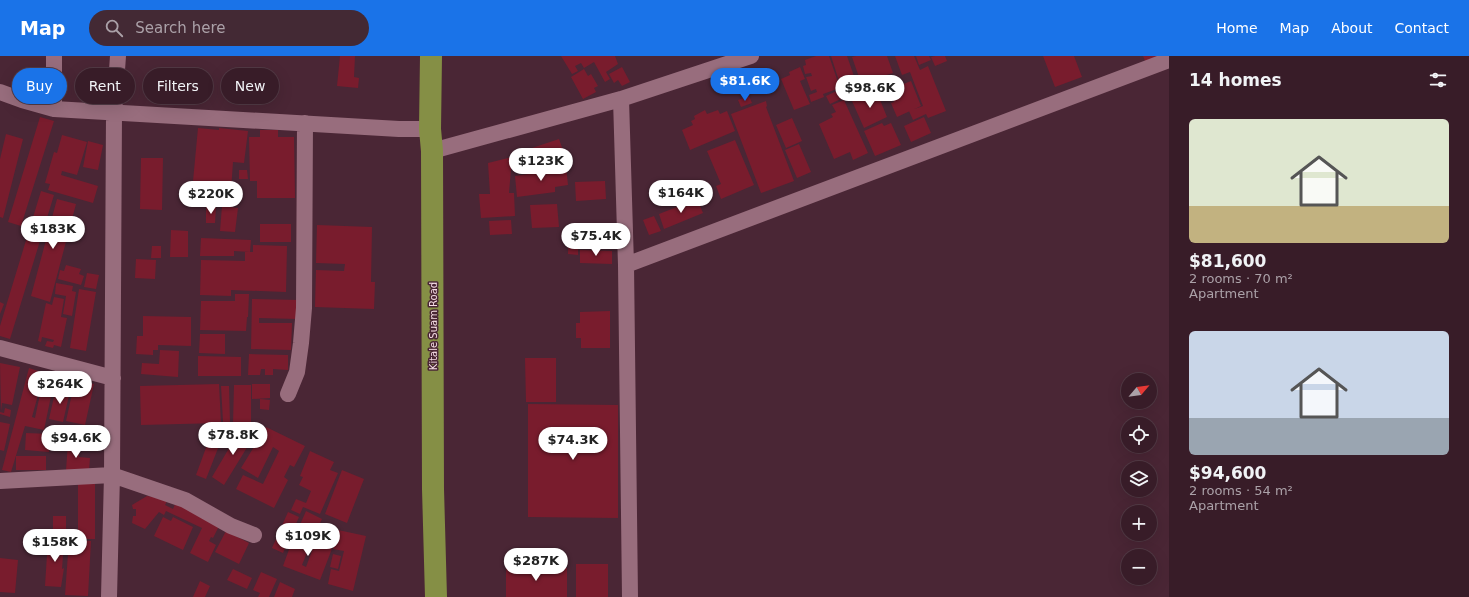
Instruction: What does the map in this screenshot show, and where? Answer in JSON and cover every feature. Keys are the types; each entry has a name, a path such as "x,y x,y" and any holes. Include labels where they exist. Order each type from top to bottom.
{"highway":[{"name":"Kitale Suam Road","path":"431,56 430,129 432,151 433,482 436,597"}],"street":[{"path":"54,56 54,109"},
{"path":"109,597 112,475 114,113 118,56"},
{"path":"432,151 621,99 751,56"},
{"path":"626,265 1169,60"},
{"path":"0,92 54,109 399,129 430,129"},
{"path":"621,99 626,265 630,597"},
{"path":"288,394 297,372 304,308 305,123"},
{"path":"0,348 113,378"},
{"path":"0,482 112,475 185,500 231,526 254,535"}],"building":[{"path":"340,56 355,56 354,77 359,78 358,88 337,86"},
{"path":"561,56 615,56 618,64 606,72 610,79 605,82 594,62 584,68 581,63 575,66 578,71 572,74"},
{"path":"816,56 829,56 840,88 823,94 824,97 811,102 809,95 817,92 816,89 811,91 806,77 812,76 811,73 805,74 803,66 806,65 805,60"},
{"path":"831,56 847,56 855,79 840,84"},
{"path":"887,56 893,73 883,76 884,81 870,85 868,81 861,83 852,57"},
{"path":"895,56 914,56 920,70 928,66 946,111 928,118 926,114 913,120 909,111 923,106 910,72 902,75"},
{"path":"916,56 929,56 931,60 919,65"},
{"path":"945,56 947,61 935,66 931,57"},
{"path":"1043,56 1074,56 1082,77 1055,87"},
{"path":"1143,56 1160,56 1146,63"},
{"path":"622,67 630,82 622,86 618,80 614,83 609,74"},
{"path":"800,67 805,79 800,81 810,104 794,110 781,79 790,75 789,72"},
{"path":"584,69 588,76 591,74 598,86 594,88 596,92 583,99 571,77"},
{"path":"911,81 921,106 897,117 891,103 894,102 889,90"},
{"path":"841,89 845,97 830,104 826,96"},
{"path":"876,90 887,117 864,128 852,101"},
{"path":"749,96 752,103 741,107 738,100"},
{"path":"844,100 868,153 853,160 850,152 834,159 819,124 833,117 831,114 836,112 832,105"},
{"path":"766,101 766,107 794,181 761,193 731,114"},
{"path":"705,110 707,114 718,110 720,114 727,111 735,131 690,150 682,130 693,125 691,121 695,119 694,116"},
{"path":"40,117 54,121 21,226 8,222"},
{"path":"924,117 931,133 911,142 904,126"},
{"path":"792,118 802,141 786,148 776,125"},
{"path":"882,123 884,126 891,123 901,145 875,156 864,131"},
{"path":"198,128 219,130 219,128 248,131 244,163 233,162 231,190 239,190 237,203 195,199 195,192 192,192"},
{"path":"260,130 278,130 278,137 294,137 295,198 257,198 257,181 250,181 249,137 260,137"},
{"path":"6,134 23,139 3,218 0,217 0,159"},
{"path":"62,135 87,142 77,175 62,171 61,175 98,186 93,203 48,190 50,184 45,183 54,152 57,153"},
{"path":"559,139 564,153 518,169 514,154"},
{"path":"735,140 754,185 721,199 716,186 721,184 707,151"},
{"path":"88,141 103,145 98,170 83,167"},
{"path":"799,144 811,172 797,178 785,150"},
{"path":"512,157 509,193 514,193 515,216 481,218 479,194 490,194 488,163"},
{"path":"141,158 163,158 162,210 140,209"},
{"path":"566,166 568,185 555,187 555,192 517,197 515,176 535,173 535,170"},
{"path":"239,170 247,170 248,179 239,179"},
{"path":"605,181 606,199 576,201 575,182"},
{"path":"41,191 54,195 10,339 0,336 0,326"},
{"path":"57,199 76,204 50,302 31,296"},
{"path":"697,199 703,213 664,229 659,214"},
{"path":"557,204 559,227 532,228 530,205"},
{"path":"222,206 238,208 235,232 220,231"},
{"path":"206,207 216,207 215,223 206,223"},
{"path":"654,216 661,231 649,235 643,220"},
{"path":"511,220 512,234 490,235 489,221"},
{"path":"260,224 291,224 291,242 260,242"},
{"path":"317,225 372,227 371,282 375,282 374,309 315,307 316,270 344,271 345,264 316,263"},
{"path":"569,225 614,226 613,245 578,244 578,255 568,254"},
{"path":"171,230 188,231 188,257 170,257"},
{"path":"201,238 251,240 250,252 234,251 234,256 200,256"},
{"path":"253,245 287,246 286,292 231,290 231,296 200,295 201,260 245,261 245,252 253,252"},
{"path":"152,246 161,246 161,258 151,258"},
{"path":"580,250 612,251 612,264 580,263"},
{"path":"136,259 156,260 155,279 135,278"},
{"path":"66,265 81,269 79,274 84,276 81,285 58,279 60,270 64,271"},
{"path":"87,273 99,275 96,289 84,287"},
{"path":"56,283 73,286 72,291 76,292 72,316 63,314 66,296 55,294"},
{"path":"79,289 96,292 86,351 70,348"},
{"path":"235,294 249,294 246,331 200,330 201,301 235,301"},
{"path":"54,297 64,299 61,317 67,318 61,347 54,345 53,348 45,346 47,341 53,342 54,340 42,337 41,342 38,341 46,303 52,305"},
{"path":"252,299 299,300 298,319 259,318 259,323 292,323 291,350 251,349"},
{"path":"0,302 4,304 0,314"},
{"path":"610,311 610,348 581,348 581,338 576,338 576,323 580,323 580,312"},
{"path":"143,316 191,317 191,346 158,345 158,350 153,350 153,355 136,354 137,336 143,336"},
{"path":"200,334 225,334 225,354 199,353"},
{"path":"160,350 179,351 178,377 141,374 142,363 159,364"},
{"path":"249,354 288,355 288,370 273,369 273,375 265,375 265,369 261,369 260,375 248,375"},
{"path":"198,356 241,357 241,376 198,376"},
{"path":"525,358 556,358 556,402 526,402"},
{"path":"0,363 20,367 12,405 2,403 1,411"},
{"path":"29,368 44,373 32,417 35,418 40,394 51,396 44,430 25,426 11,472 2,470"},
{"path":"75,380 94,384 85,425 66,421"},
{"path":"219,384 221,423 141,425 140,386"},
{"path":"252,384 270,384 270,398 252,399"},
{"path":"234,385 251,385 251,424 233,424"},
{"path":"221,386 229,386 230,422 223,422"},
{"path":"56,388 70,391 63,422 49,419"},
{"path":"260,399 270,400 269,410 260,409"},
{"path":"528,404 618,405 618,518 528,517"},
{"path":"5,408 11,410 10,417 0,414 0,412 4,413"},
{"path":"0,422 10,424 4,451 0,450"},
{"path":"70,425 87,427 86,442 68,440"},
{"path":"214,426 231,433 228,440 222,438 206,479 196,475"},
{"path":"266,427 305,446 294,467 290,465 284,477 288,480 274,508 236,489 243,475 263,484 279,451 273,447 258,478 241,468"},
{"path":"241,428 254,436 224,485 212,477"},
{"path":"26,433 50,434 49,452 25,450"},
{"path":"68,443 80,444 79,457 90,458 89,471 66,470"},
{"path":"310,451 334,462 330,470 338,473 320,514 303,507 300,514 291,510 296,499 306,503 311,491 299,485 303,477 300,476"},
{"path":"16,456 46,456 46,470 16,470"},
{"path":"342,470 364,479 347,523 325,514"},
{"path":"78,484 95,484 95,539 84,539 84,535 78,535"},
{"path":"147,496 168,499 165,505 173,509 176,502 220,524 213,538 211,537 209,541 216,545 208,562 190,553 202,528 166,511 164,515 159,512 145,529 132,523 133,516 136,516 136,509 133,509 132,505"},
{"path":"306,511 322,519 315,534 299,527"},
{"path":"288,512 299,517 283,553 272,548"},
{"path":"53,516 66,516 66,537 53,536"},
{"path":"163,517 171,521 173,517 193,527 183,550 154,536"},
{"path":"338,530 366,536 353,591 328,584 331,569 339,571 344,551 333,549"},
{"path":"226,531 249,543 239,564 215,552"},
{"path":"295,533 312,540 302,565 306,567 316,540 333,546 320,580 283,566"},
{"path":"48,539 67,541 66,555 63,555 62,569 64,568 61,587 45,586"},
{"path":"69,540 91,541 88,596 65,595"},
{"path":"333,554 341,556 338,569 330,567"},
{"path":"0,558 18,560 15,593 0,592"},
{"path":"576,564 608,564 608,597 576,597"},
{"path":"506,568 567,568 567,597 506,597"},
{"path":"233,569 252,578 247,589 227,580"},
{"path":"261,572 277,579 269,597 258,597 260,593 253,590"},
{"path":"200,581 210,586 205,597 193,597"},
{"path":"280,582 295,589 292,597 274,597"}]}
